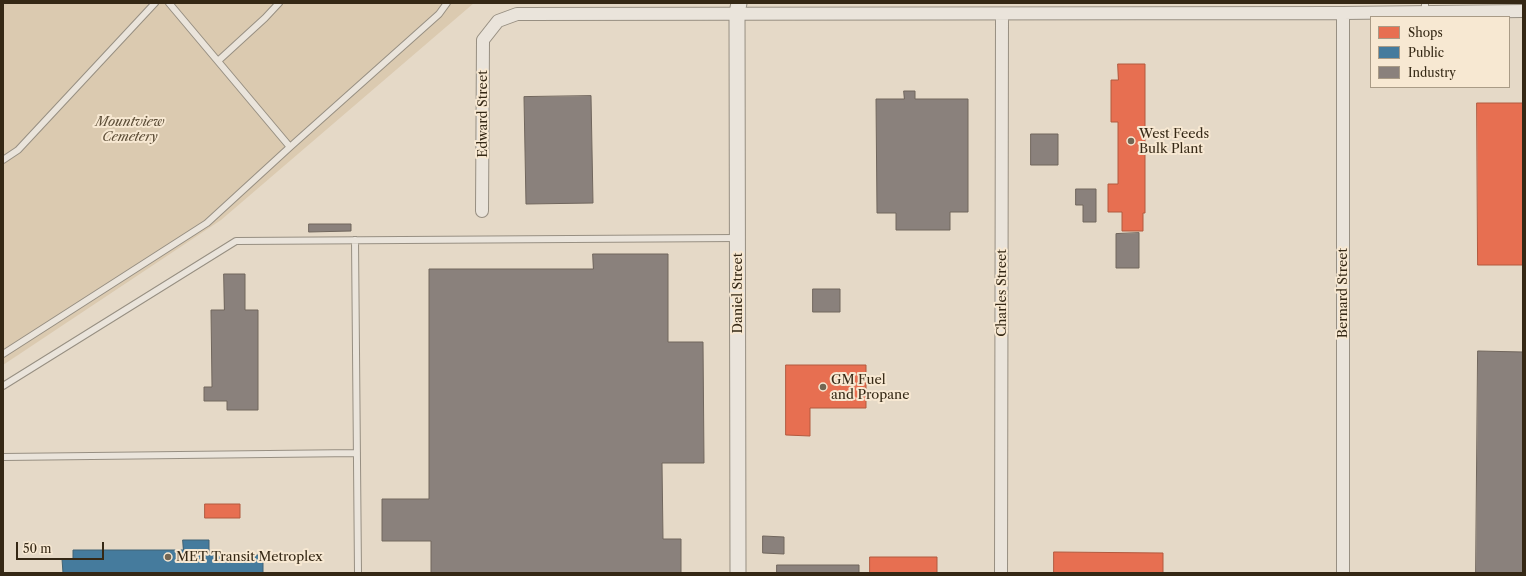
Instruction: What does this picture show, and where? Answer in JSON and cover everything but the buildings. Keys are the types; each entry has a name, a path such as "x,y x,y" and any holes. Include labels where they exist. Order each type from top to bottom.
{"street":[{"path":"738,8 1002,14 1343,13 1425,7 1523,11"},
{"name":"Edward Street","path":"482,211 484,40 498,21 517,14 738,8"},
{"name":"Daniel Street","path":"738,8 738,573"},
{"name":"Bernard Street","path":"1343,13 1343,573"},
{"name":"Charles Street","path":"1001,573 1002,14"}],"lane":[{"path":"3,160 18,150 155,3"},
{"path":"169,3 290,147"},
{"path":"218,61 265,18 279,3"},
{"path":"3,354 207,223 439,14 447,3"},
{"path":"3,386 236,241 738,238"},
{"path":"355,240 358,573"},
{"path":"3,457 357,453"}],"green space":[{"name":"Mountview Cemetery","path":"3,3 474,3 221,220 3,365"}],"place":[{"name":"West Feeds Bulk Plant","path":"1131,141"},
{"name":"GM Fuel and Propane","path":"823,387"},
{"name":"MET Transit Metroplex","path":"168,557"}]}
